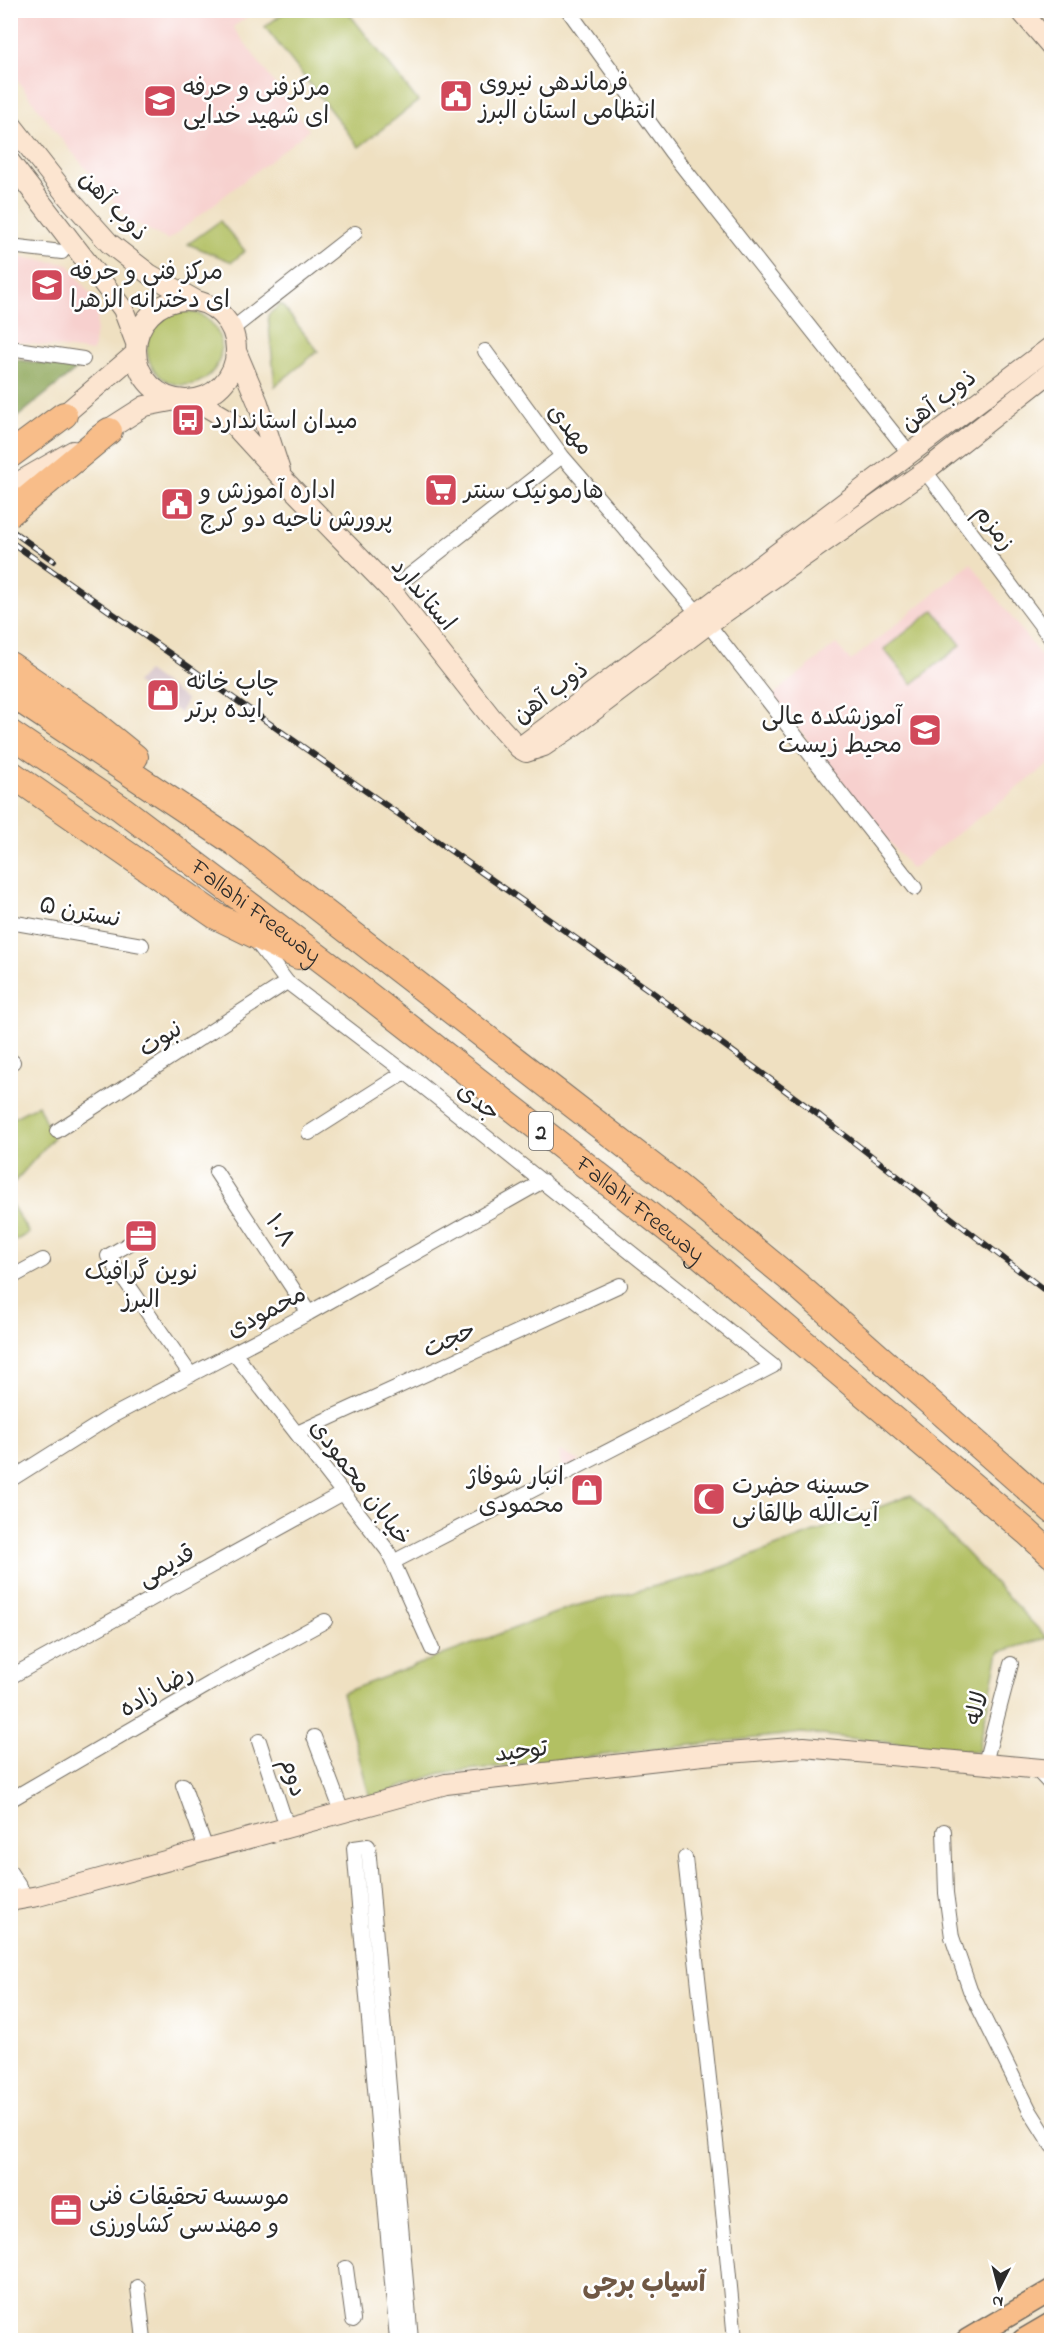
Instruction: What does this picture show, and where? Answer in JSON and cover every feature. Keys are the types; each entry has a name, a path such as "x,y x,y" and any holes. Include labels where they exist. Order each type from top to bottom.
{"highway":[{"path":"10,455 63,415"},
{"path":"10,513 109,430"},
{"path":"10,665 87,718 143,764 173,800"},
{"name":"Fallahi Freeway","path":"10,693 235,843 670,1180 795,1283 1052,1510"},
{"name":"Fallahi Freeway","path":"10,733 122,809 350,981 698,1253 1052,1555"},
{"path":"10,773 216,916 350,981"}],"main road":[{"path":"1020,10 1052,47"},
{"name":"ذوب آهن","path":"10,123 68,197 109,243 149,274 198,302"},
{"path":"10,162 123,309 136,348 139,370 148,384 161,394 185,400"},
{"path":"10,463 136,348 141,327 151,314 165,304 181,300 198,302 213,308 226,319 236,351 233,368 224,383 211,394 145,406 109,430 10,487"},
{"name":"ذوب آهن","path":"702,618 910,454 1052,346"},
{"name":"استاندارد","path":"236,351 258,403 283,479"},
{"name":"ذوب آهن","path":"519,748 702,618 925,471 1052,371"},
{"name":"استاندارد","path":"185,400 229,420 391,590 491,717 519,748"},
{"name":"توحید","path":"18,1899 38,1896 446,1784 703,1755 804,1747 1044,1769"},
{"path":"967,2340 1052,2290"},
{"path":"1023,2340 1052,2323"}],"street":[{"path":"568,10 671,152 910,454"},
{"path":"231,330 355,233"},
{"path":"10,246 62,252"},
{"path":"10,348 83,358"},
{"name":"مهدی","path":"485,351 562,456 702,618 915,888"},
{"path":"391,590 562,456"},
{"name":"زمزم","path":"925,471 1052,640"},
{"name":"نسترن ۵","path":"10,922 142,945"},
{"name":"جدی","path":"249,932 287,982 543,1181 773,1366 393,1562"},
{"name":"نبوت","path":"57,1131 287,982"},
{"path":"309,1133 405,1072"},
{"name":"۱۰۸","path":"216,1172 309,1313"},
{"name":"محمودی","path":"10,1480 110,1417 309,1313 543,1181"},
{"path":"134,1241 108,1256 191,1375"},
{"path":"10,1278 43,1260"},
{"name":"حجت","path":"297,1433 620,1285"},
{"name":"خیابان محمودی","path":"234,1353 388,1551 432,1649"},
{"name":"قدیمی","path":"10,1677 343,1493"},
{"name":"رضا زاده","path":"10,1800 212,1683 325,1621"},
{"name":"لاله","path":"985,1764 1011,1664"},
{"path":"314,1737 342,1812"},
{"name":"دوم","path":"259,1740 286,1827"},
{"path":"1044,1769 1052,1786"},
{"path":"183,1785 206,1850"},
{"path":"944,1831 946,1893 952,1937 967,1980 1030,2111 1052,2146"},
{"path":"397,2340 354,1848 368,1846 411,2340"},
{"path":"685,1858 735,2340"},
{"path":"10,1872 18,1899"},
{"path":"346,2268 353,2320"},
{"path":"138,2287 144,2340"}],"shaded area":[{"name":"مرکزفنی و حرفه ای شهید خدایی","path":"11,10 255,11 233,27 309,130 168,240 128,219 62,140 11,72"},
{"name":"مرکز فنی و حرفه ای دخترانه الزهرا","path":"11,256 68,264 99,306 93,352 11,341"},
{"name":"آموزشکده عالی محیط زیست","path":"971,563 1051,670 1051,763 911,869 772,696 836,644 851,661"},
{"name":"چاپ خانه ایده برتر","path":"147,671 187,700 180,713 168,705 153,702 151,693 136,683"},
{"name":"انبار شوفاژ محمودی","path":"559,1451 580,1461 562,1471"}],"green space":[{"path":"286,11 347,11 418,101 359,147 265,27"},
{"path":"220,221 245,251 232,262 188,244"},
{"path":"281,304 318,351 275,386 268,315"},
{"path":"177,311 191,311 205,317 215,327 221,341 221,355 215,369 205,379 191,385 177,385 163,379 153,369 147,355 147,341 153,327 163,317"},
{"path":"11,359 78,368 11,422"},
{"path":"934,610 961,645 912,684 884,649"},
{"path":"38,1105 53,1138 11,1186 11,1119"},
{"path":"10,1202 29,1233 11,1243 10,1243"},
{"path":"911,1495 1047,1638 999,1652 978,1752 802,1733 441,1773 370,1798 342,1693 571,1607 704,1574"}],"tram line":[{"path":"10,530 15,533"}],"railway":[{"path":"15,533 54,561"},
{"path":"11,542 652,992 820,1116 1052,1296"}],"place":[{"name":"فرماندهی نیروی انتظامی استان البرز","path":"456,96"},
{"name":"مرکزفنی و حرفه ای شهید خدایی","path":"160,101"},
{"name":"مرکز فنی و حرفه ای دخترانه الزهرا","path":"47,285"},
{"name":"میدان استاندارد","path":"188,420"},
{"name":"هارمونیک سنتر","path":"441,490"},
{"name":"اداره آموزش و پرورش ناحیه دو کرج","path":"177,504"},
{"name":"چاپ خانه ایده برتر","path":"163,695"},
{"name":"آموزشکده عالی محیط زیست","path":"925,730"},
{"name":"نوین گرافیک البرز","path":"141,1236"},
{"name":"انبار شوفاژ محمودی","path":"587,1490"},
{"name":"حسینه حضرت آیت‌الله طالقانی","path":"709,1499"},
{"name":"موسسه تحقیقات فنی و مهندسی کشاورزی","path":"66,2210"}],"district":[{"name":"آسیاب برجی","path":"644,2282"}]}
